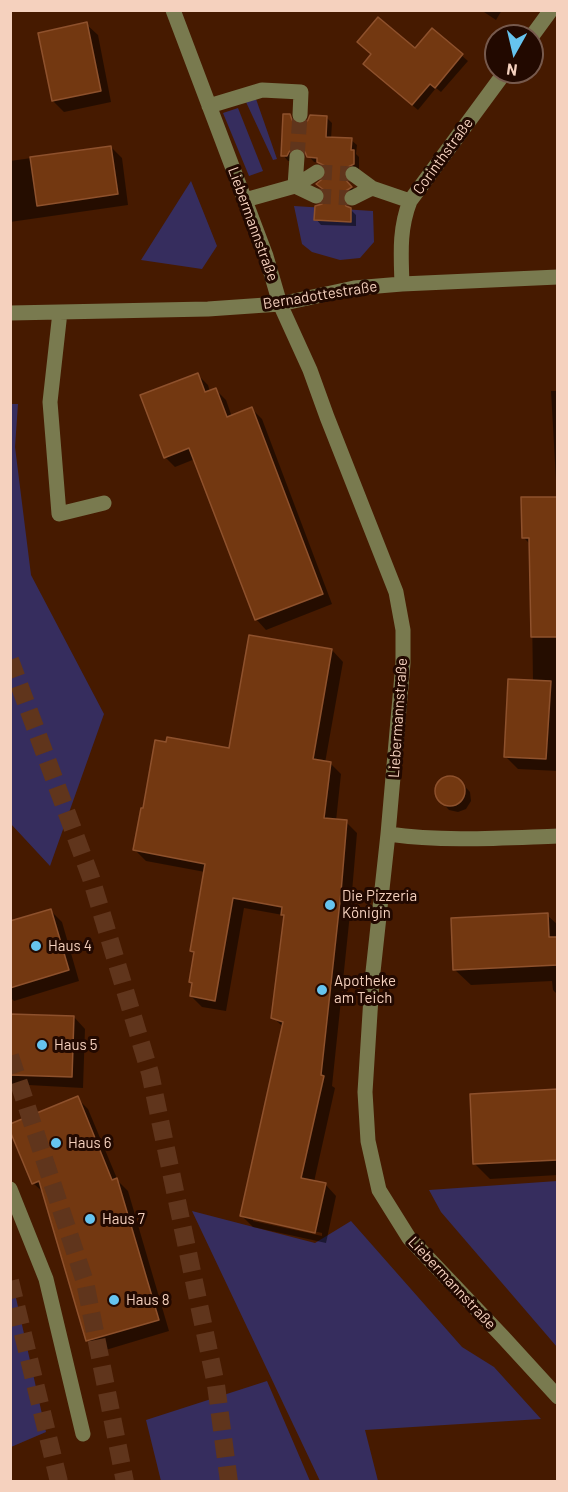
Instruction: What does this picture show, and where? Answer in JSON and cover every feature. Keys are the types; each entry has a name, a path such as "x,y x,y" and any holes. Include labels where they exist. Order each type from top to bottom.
{"street":[{"name":"Liebermannstraße","path":"173,10 266,256 280,304 310,370 396,592 403,630 403,663 372,981 365,1092 368,1141 379,1190 409,1238 558,1397"},
{"path":"541,24 551,10"},
{"name":"Corinthstraße","path":"402,284 402,228 410,201 497,84"},
{"path":"209,106 262,90 301,92 300,115"},
{"path":"295,186 297,157"},
{"path":"245,200 295,186 317,172"},
{"path":"353,174 372,188 410,201"},
{"path":"295,186 316,196"},
{"path":"352,198 372,188"},
{"name":"Bernadottestraße","path":"10,313 208,309 280,304 349,289 402,284 558,277"},
{"path":"60,312 50,402 59,514 104,504"},
{"path":"388,834 465,839 558,836"},
{"path":"10,1189 46,1279 83,1434"}],"shaded area":[{"path":"256,99 277,159 273,160 246,102"},
{"path":"238,108 263,171 249,176 223,113"},
{"path":"191,181 217,246 202,269 141,260"},
{"path":"294,206 373,211 374,242 360,258 340,260 312,252 302,244"},
{"path":"10,404 18,404 15,447 31,575 104,714 50,866 11,824"},
{"path":"558,1181 557,1347 441,1212 429,1190"},
{"path":"192,1211 315,1243 351,1221 462,1347 494,1367 541,1419 365,1430 378,1481 320,1481"},
{"path":"11,1278 46,1432 11,1447"},
{"path":"267,1381 310,1481 161,1481 146,1420"}],"building":[{"path":"378,17 415,48 432,28 463,54 435,88 430,84 412,105 363,64 371,54 357,42"},
{"path":"87,22 101,91 52,101 38,33"},
{"path":"283,114 290,114 292,120 299,125 305,123 310,115 327,116 326,137 352,138 351,150 354,150 354,164 346,168 343,174 352,187 344,192 342,198 346,206 351,208 351,222 314,220 315,206 322,204 326,196 324,190 316,184 325,177 327,171 325,166 317,162 317,158 307,157 305,152 298,147 292,149 287,156 281,156"},
{"path":"111,146 118,194 37,206 30,157"},
{"path":"198,373 205,392 216,388 227,417 252,407 323,594 255,620 189,448 164,458 140,395"},
{"path":"521,497 558,497 558,637 531,637 529,538 522,538"},
{"path":"249,635 332,649 313,759 331,762 324,818 347,820 321,1075 324,1076 301,1178 326,1183 315,1233 240,1216 283,1022 271,1018 284,915 281,915 282,907 233,898 215,1001 190,996 192,983 189,982 194,952 190,951 205,864 133,850 155,740 166,742 167,737 229,748"},
{"path":"508,679 551,681 546,759 504,757"},
{"path":"450,776 461,780 465,791 461,802 450,806 439,802 435,791 439,780"},
{"name":"Haus 4","path":"51,909 69,970 10,988 10,921"},
{"path":"548,913 549,937 558,937 558,965 453,970 451,918"},
{"name":"Haus 5","path":"10,1014 74,1016 72,1077 10,1075"},
{"path":"558,1089 558,1160 473,1164 470,1094"},
{"path":"78,1096 112,1180 117,1178 159,1320 86,1341 39,1181 32,1184 10,1131 10,1124"}],"tunnel":[{"path":"297,157 300,115"},
{"path":"317,172 353,174"},
{"path":"316,196 352,198"},
{"path":"10,660 91,878 150,1073 216,1385 229,1482"},
{"path":"10,1056 85,1282 125,1482"},
{"path":"10,1281 59,1482"}],"place":[{"name":"Die Pizzeria Königin","path":"330,905"},
{"name":"Haus 4","path":"36,946"},
{"name":"Apotheke am Teich","path":"322,990"},
{"name":"Haus 5","path":"42,1045"},
{"name":"Haus 6","path":"56,1143"},
{"name":"Haus 7","path":"90,1219"},
{"name":"Haus 8","path":"114,1300"}]}
